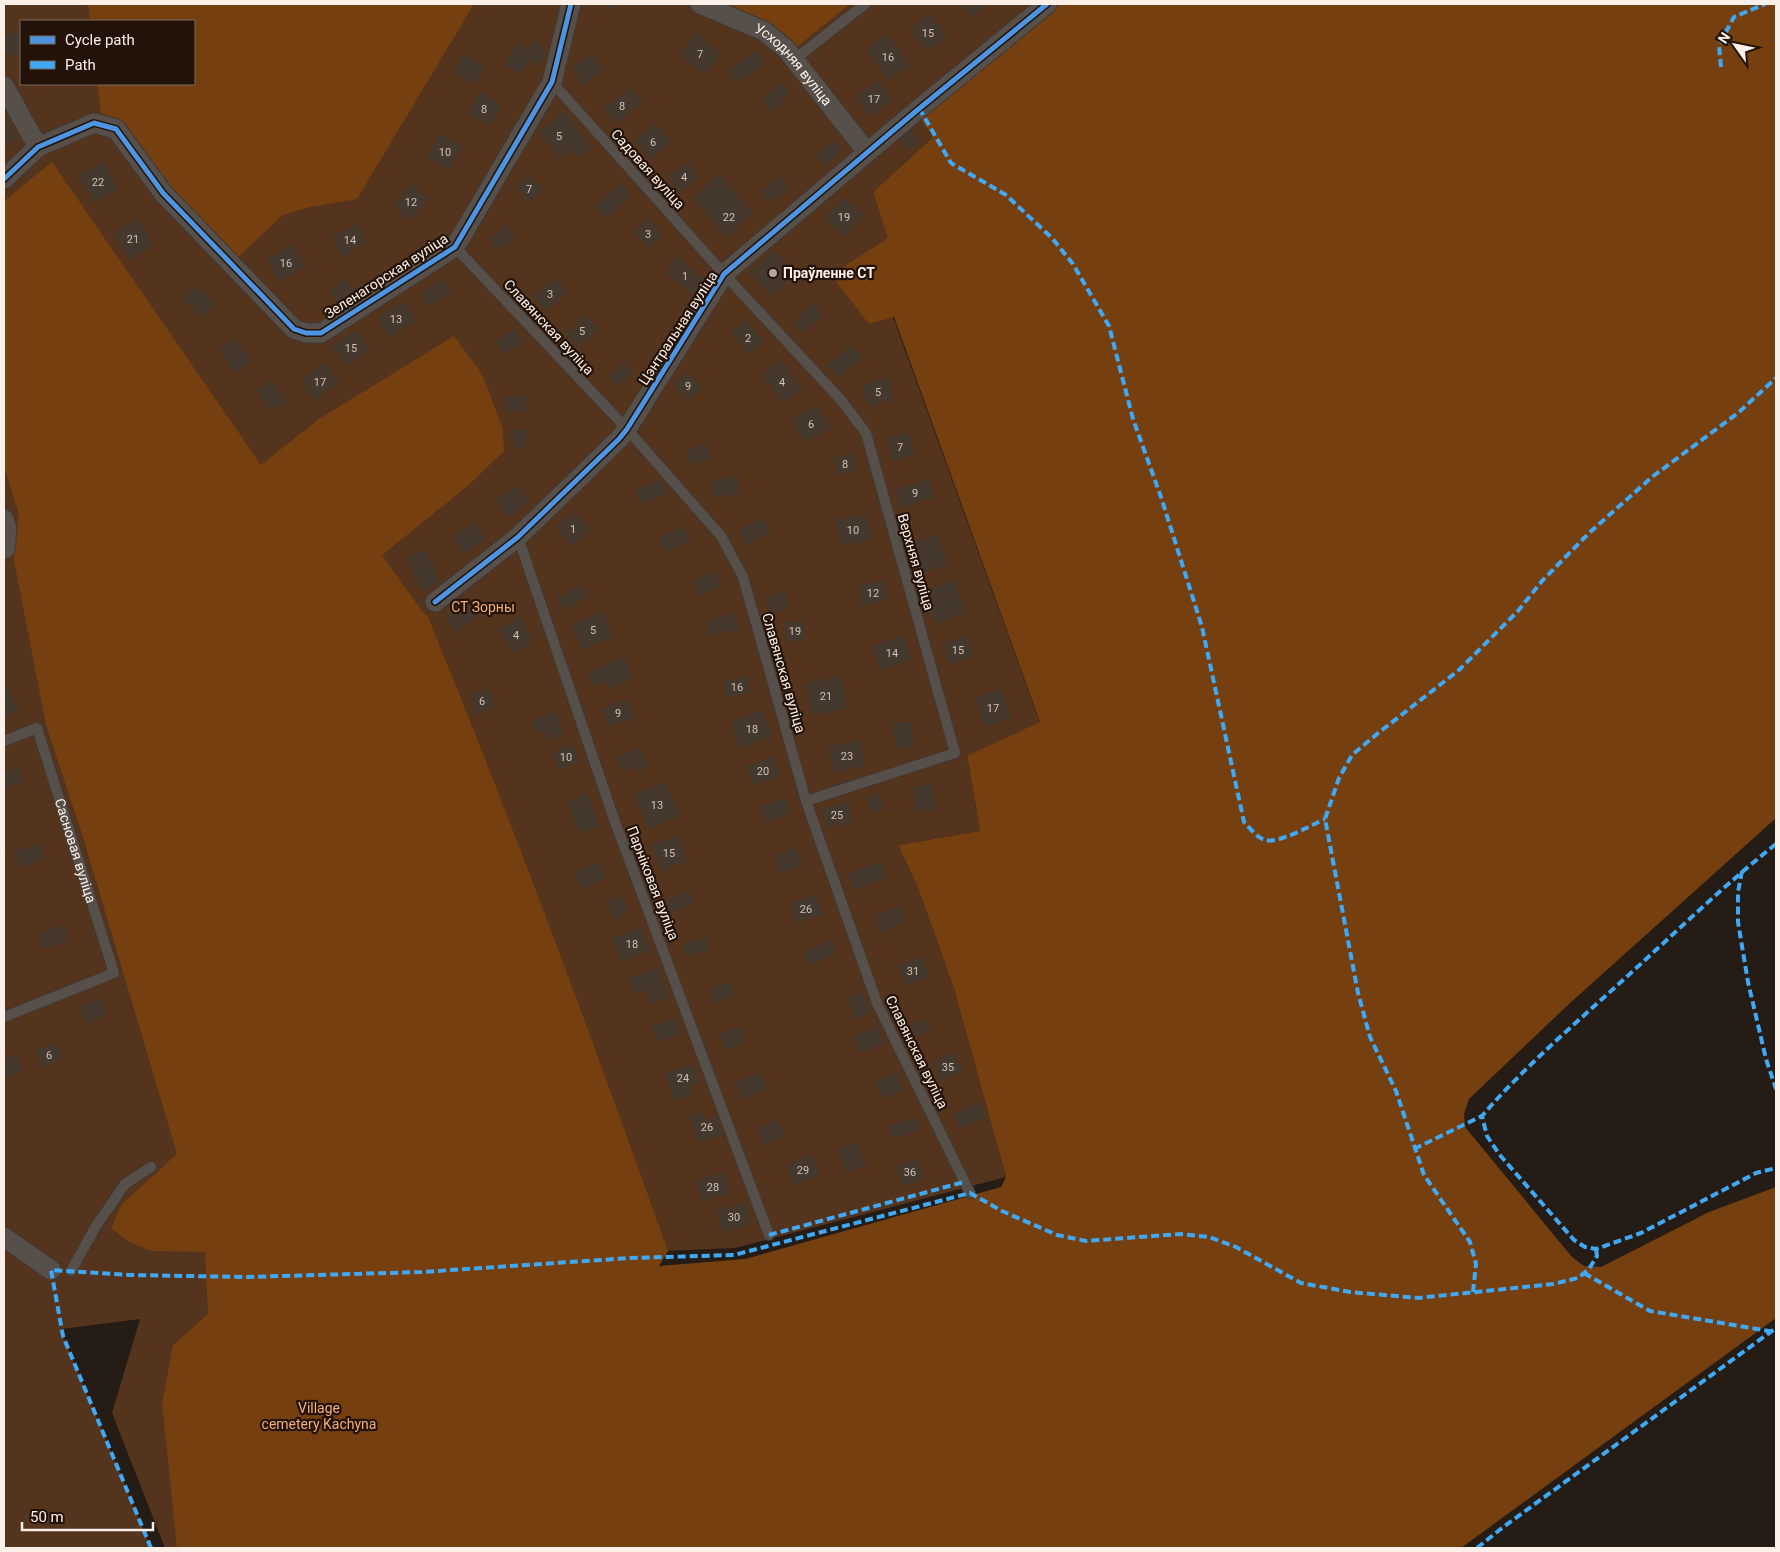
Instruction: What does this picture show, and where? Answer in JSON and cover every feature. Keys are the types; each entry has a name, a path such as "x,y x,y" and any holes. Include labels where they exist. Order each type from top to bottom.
{"street":[{"name":"Зеленагорская вуліца","path":"38,147 94,123 116,129 163,193 294,329 306,333 321,333 455,247 552,82 571,4"},
{"name":"Усходняя вуліца","path":"700,4 764,31 786,49 867,152"},
{"name":"Цэнтральная вуліца","path":"435,602 518,538 627,429 724,274 867,152 1047,4"},
{"path":"4,86 38,147 4,178"},
{"path":"4,520 7,529 4,549"},
{"path":"4,1237 51,1270"}],"lane":[{"path":"794,60 865,4"},
{"name":"Садовая вуліца","path":"552,82 724,274"},
{"name":"Славянская вуліца","path":"455,247 627,429 721,536 743,577 806,801 877,1004 970,1193"},
{"name":"Верхняя вуліца","path":"724,274 841,400 866,432 955,753 806,801"},
{"name":"Парніковая вуліца","path":"518,538 614,819 769,1235"},
{"name":"Сасновая вуліца","path":"4,741 37,728 114,973 4,1017"},
{"path":"71,1271 96,1226 125,1184 151,1167"}],"green space":[{"name":"СТ Зорны","path":"4,4 1057,4 918,116 933,137 873,192 889,238 893,317 1040,723 967,757 980,831 898,845 918,888 954,989 1006,1177 735,1248 668,1251 411,1284 765,1548 165,1548 112,1413 140,1319 62,1329 63,1336 151,1548 4,1548"},
{"path":"88,4 474,4 357,199 310,207 283,215 236,259 172,190 120,121 101,113 97,85 195,85 195,20 90,20"},
{"path":"726,4 850,4 794,49 767,21"},
{"name":"Village cemetery Kachyna","path":"1057,4 1776,4 1776,818 1569,1004 1469,1099 1464,1114 1465,1127 1572,1257 1584,1266 1601,1267 1709,1212 1776,1187 1776,1318 1461,1548 177,1548 162,1403 173,1345 208,1314 205,1252 151,1251 131,1243 111,1228 122,1204 177,1154 83,837 46,725 12,550 19,515 4,467 4,201 52,162 261,465 319,419 454,336 482,374 503,429 504,451 470,484 382,555 428,617 522,853 668,1251 659,1266 745,1259 1001,1187 1006,1177 954,989 918,888 898,845 980,831 967,756 1040,722 894,317 869,324 831,275 888,238 873,192 933,137 918,116"}],"building":[{"path":"602,4 616,4 610,11"},
{"path":"960,4 987,4 971,17"},
{"path":"929,14 947,36 928,52 909,30"},
{"path":"20,32 20,52 7,56 4,35"},
{"path":"696,33 721,54 703,75 679,54"},
{"path":"887,34 910,65 889,80 866,49"},
{"path":"536,39 546,55 538,67 530,61 520,75 504,64 518,42 529,50"},
{"path":"756,50 765,63 736,84 727,71"},
{"path":"592,53 604,69 583,85 571,68"},
{"path":"463,54 485,66 475,84 453,73"},
{"path":"878,81 893,100 870,116 856,97"},
{"path":"780,82 790,93 771,112 761,101"},
{"path":"629,88 642,103 616,124 603,109"},
{"path":"480,91 502,105 489,126 467,113"},
{"path":"564,111 592,147 578,158 572,150 560,159 539,132"},
{"path":"4,115 18,138 4,147"},
{"path":"655,123 671,143 651,160 635,140"},
{"path":"908,126 920,142 909,151 897,134"},
{"path":"441,133 463,146 449,170 426,157"},
{"path":"833,139 843,150 825,166 815,156"},
{"path":"102,161 119,188 95,203 78,176"},
{"path":"688,162 699,178 679,192 668,176"},
{"path":"719,174 753,213 726,237 692,198"},
{"path":"529,175 543,191 529,203 516,187"},
{"path":"781,177 789,189 768,203 760,191"},
{"path":"621,183 631,195 606,219 594,207"},
{"path":"410,184 429,198 412,220 393,207"},
{"path":"844,197 864,215 844,237 824,218"},
{"path":"137,218 154,245 130,260 113,233"},
{"path":"647,218 663,235 648,248 633,232"},
{"path":"357,224 367,243 342,257 332,237"},
{"path":"506,225 515,238 498,251 489,239"},
{"path":"292,244 306,266 280,282 267,260"},
{"name":"Праўленне СТ","path":"774,250 796,275 771,296 750,272"},
{"path":"677,257 706,281 694,296 665,272"},
{"path":"443,278 452,292 428,307 420,293"},
{"path":"556,278 568,293 545,311 533,296"},
{"path":"346,279 354,291 337,302 329,290"},
{"path":"195,285 215,304 202,317 182,298"},
{"path":"404,301 416,321 390,338 377,318"},
{"path":"813,303 823,314 804,332 793,322"},
{"path":"586,315 599,329 579,348 565,333"},
{"path":"747,320 765,342 748,355 731,333"},
{"path":"514,328 524,341 505,355 495,342"},
{"path":"356,330 370,350 346,366 332,346"},
{"path":"235,338 252,361 236,373 219,351"},
{"path":"851,345 862,358 838,378 827,365"},
{"path":"780,361 802,389 783,403 762,375"},
{"path":"624,362 633,373 617,387 608,376"},
{"path":"325,363 339,383 315,400 301,380"},
{"path":"687,372 702,388 688,401 673,385"},
{"path":"887,377 894,398 869,407 862,385"},
{"path":"270,380 287,401 272,412 256,391"},
{"path":"525,395 527,410 507,413 505,398"},
{"path":"816,404 831,427 806,443 791,421"},
{"path":"525,429 526,447 513,448 512,430"},
{"path":"909,433 914,455 891,461 886,438"},
{"path":"706,443 711,459 690,465 686,450"},
{"path":"852,452 858,469 838,475 833,459"},
{"path":"737,476 740,493 714,498 711,482"},
{"path":"661,479 668,493 643,504 636,490"},
{"path":"929,479 935,497 901,508 895,490"},
{"path":"516,485 529,501 509,518 496,501"},
{"path":"575,512 591,530 571,547 556,528"},
{"path":"866,514 872,540 841,546 835,520"},
{"path":"763,517 771,532 746,546 738,531"},
{"path":"475,522 486,539 463,554 452,536"},
{"path":"684,526 690,540 665,552 658,538"},
{"path":"937,534 948,564 920,574 909,544"},
{"path":"425,549 441,581 422,591 406,558"},
{"path":"716,572 721,588 697,596 692,580"},
{"path":"884,580 889,600 862,606 858,586"},
{"path":"953,580 966,612 936,624 923,592"},
{"path":"580,584 588,596 565,611 557,599"},
{"path":"785,591 789,608 771,613 766,597"},
{"path":"466,600 478,616 456,633 444,616"},
{"path":"603,611 613,637 582,650 572,624"},
{"path":"736,613 739,629 709,636 706,621"},
{"path":"517,616 534,640 514,654 498,630"},
{"path":"803,620 806,639 786,642 784,623"},
{"path":"904,635 912,660 880,671 872,646"},
{"path":"967,636 973,657 949,664 943,643"},
{"path":"624,657 633,679 609,689 606,681 594,686 588,672"},
{"path":"747,675 751,693 726,698 723,681"},
{"path":"841,676 847,709 812,715 805,683"},
{"path":"9,687 18,712 4,717 4,689"},
{"path":"488,688 495,706 476,714 469,696"},
{"path":"1001,689 1011,718 985,727 975,698"},
{"path":"628,699 634,718 609,727 602,709"},
{"path":"763,710 773,736 740,748 731,722"},
{"path":"555,711 564,734 548,740 545,731 537,734 532,721"},
{"path":"911,721 914,746 896,749 893,723"},
{"path":"859,739 866,765 835,773 828,747"},
{"path":"573,744 580,762 559,770 552,752"},
{"path":"640,747 649,767 637,773 634,766 622,772 616,757"},
{"path":"773,756 781,776 753,786 746,767"},
{"path":"20,768 23,782 4,788 4,773"},
{"path":"665,781 680,816 649,829 634,795"},
{"path":"932,784 935,810 916,812 913,786"},
{"path":"878,793 884,810 872,814 867,798"},
{"path":"587,794 600,826 580,834 567,802"},
{"path":"785,797 791,812 767,823 760,807"},
{"path":"848,802 853,822 826,828 822,809"},
{"path":"678,835 688,861 661,871 651,845"},
{"path":"40,844 44,859 19,867 15,851"},
{"path":"796,848 802,865 780,874 774,856"},
{"path":"599,861 605,878 581,889 574,872"},
{"path":"881,861 887,877 854,890 848,874"},
{"path":"689,890 694,903 671,913 666,901"},
{"path":"815,894 823,914 797,924 789,904"},
{"path":"621,895 628,914 614,920 606,901"},
{"path":"899,906 906,922 881,932 875,916"},
{"path":"64,925 68,941 43,949 39,933"},
{"path":"642,927 651,951 621,962 612,938"},
{"path":"707,937 710,950 685,956 682,943"},
{"path":"831,940 837,953 810,966 804,952"},
{"path":"921,957 929,977 905,986 897,965"},
{"path":"658,967 669,997 651,1004 646,990 634,994 629,978"},
{"path":"729,981 735,995 714,1004 709,990"},
{"path":"862,992 872,1012 857,1020 847,999"},
{"path":"100,998 106,1015 86,1024 78,1007"},
{"path":"676,1018 681,1034 657,1042 652,1026"},
{"path":"926,1019 930,1031 915,1036 911,1024"},
{"path":"740,1026 746,1042 726,1051 719,1035"},
{"path":"878,1026 884,1043 860,1053 854,1036"},
{"path":"56,1042 63,1058 42,1068 35,1051"},
{"path":"954,1052 963,1071 941,1081 933,1062"},
{"path":"16,1054 23,1071 4,1079 4,1059"},
{"path":"694,1064 700,1083 690,1086 692,1095 674,1101 665,1073"},
{"path":"896,1072 904,1089 882,1099 874,1082"},
{"path":"760,1073 767,1089 742,1100 735,1083"},
{"path":"980,1101 987,1116 960,1129 953,1114"},
{"path":"703,1111 705,1120 717,1116 723,1135 698,1143 689,1116"},
{"path":"915,1116 920,1129 894,1140 888,1127"},
{"path":"778,1120 785,1136 763,1145 757,1129"},
{"path":"856,1142 866,1165 846,1173 837,1150"},
{"path":"812,1154 820,1175 794,1185 786,1165"},
{"path":"917,1157 925,1177 904,1187 895,1167"},
{"path":"724,1172 730,1193 702,1201 696,1180"},
{"path":"746,1203 751,1224 723,1232 717,1210"}],"marked path":[{"path":"1721,67 1719,45 1734,17 1765,4"},
{"path":"919,108 951,163 1006,195 1052,238 1073,264 1109,326 1133,419 1161,497 1202,627 1244,822 1259,837 1271,840 1286,837 1325,819"},
{"path":"1473,1292 1476,1264 1470,1242 1424,1175 1396,1091 1370,1037 1358,993 1325,819 1339,778 1352,755 1459,670 1518,611 1542,581 1588,534 1652,477 1738,413 1776,378"},
{"path":"1776,844 1717,894 1550,1046 1482,1116 1487,1136 1499,1154 1574,1240 1585,1247 1596,1249 1641,1233 1756,1173 1776,1168"},
{"path":"1742,871 1738,892 1738,922 1748,982 1766,1059 1776,1089"},
{"path":"1414,1149 1482,1116"},
{"path":"769,1235 964,1182"},
{"path":"151,1548 63,1336 51,1270 130,1275 246,1277 422,1272 630,1258 734,1255 970,1193 1002,1211 1057,1235 1086,1241 1180,1234 1209,1237 1236,1247 1301,1283 1350,1292 1418,1298 1553,1284 1578,1278 1589,1269 1597,1256 1596,1249"},
{"path":"1584,1273 1650,1311 1775,1332"},
{"path":"1477,1548 1776,1328"}],"cycle path":[{"path":"4,179 38,147 94,123 116,129 163,193 294,329 306,333 321,333 455,247 552,82 571,4"},
{"path":"435,602 518,537 619,439 724,274 915,112 1047,4"}],"place":[{"name":"Праўленне СТ","path":"773,273"}]}
